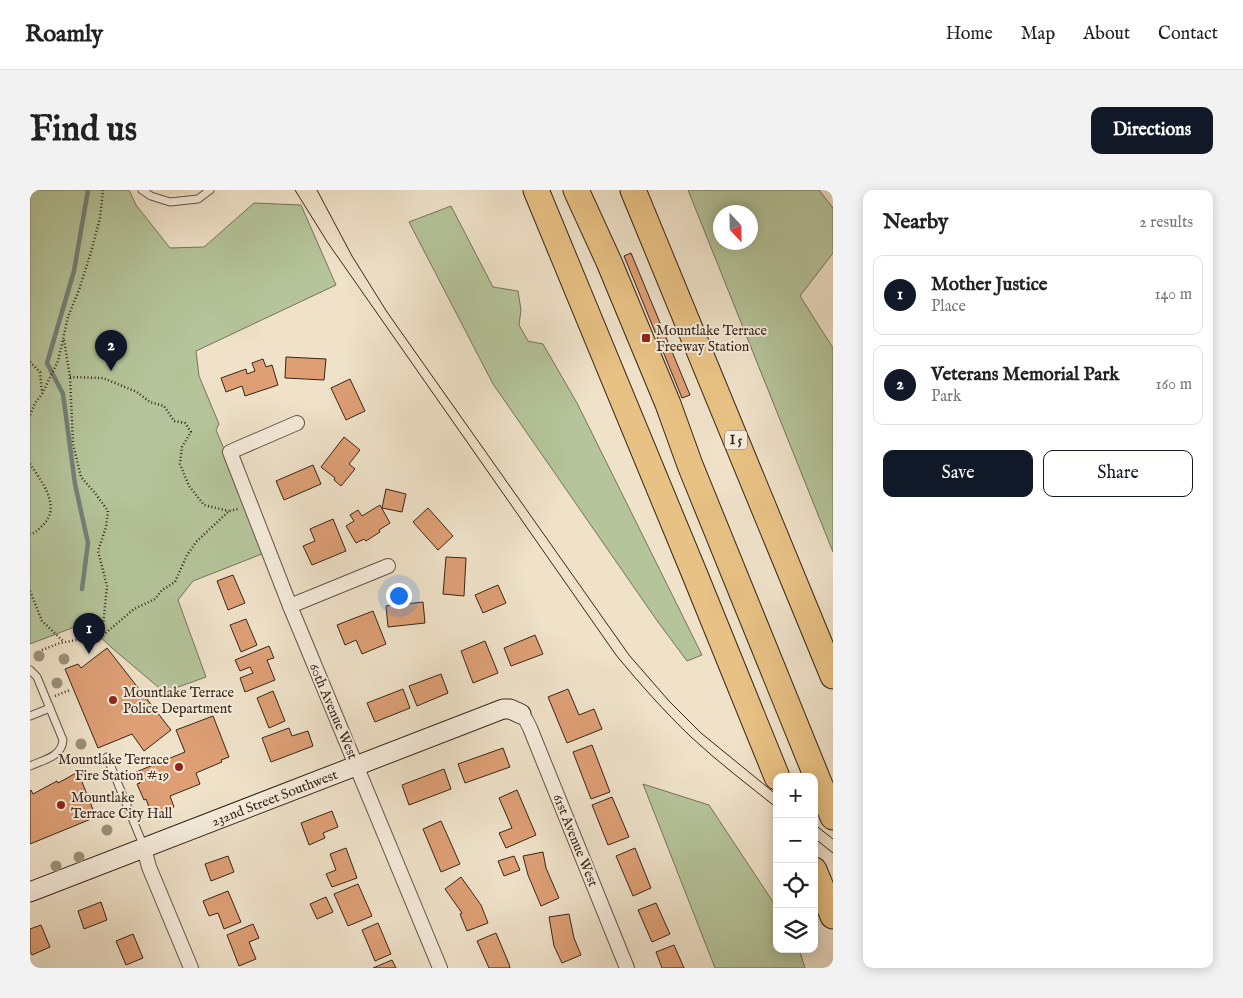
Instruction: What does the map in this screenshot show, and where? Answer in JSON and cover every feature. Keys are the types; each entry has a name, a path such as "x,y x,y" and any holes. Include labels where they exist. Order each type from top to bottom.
{"highway":[{"path":"521,190 656,483"},
{"path":"536,190 775,773"},
{"path":"576,190 609,262 668,404 690,465 833,816"},
{"path":"594,190 638,304 692,429 833,776"},
{"name":"I 5","path":"636,195 833,676"},
{"path":"818,880 833,916"}],"street":[{"name":"60th Avenue West","path":"297,423 230,452 290,606 440,968"},
{"path":"290,606 388,566"},
{"name":"232nd Street Southwest","path":"30,892 503,709 510,709 521,714"},
{"name":"61st Avenue West","path":"521,714 530,728 627,968"},
{"path":"144,848 149,867 190,968"}],"lane":[{"path":"142,190 151,196 170,202 198,199 210,190"},
{"path":"30,670 37,677 62,736 63,743 56,755 30,766"},
{"path":"30,716 50,708"},
{"path":"108,757 144,848"}],"path":[{"path":"30,407 42,394 58,361 68,317 79,290 100,218 103,190"},
{"path":"64,340 70,377 73,444 80,477 108,511 106,527 98,552 107,586 102,636"},
{"path":"30,362 40,372 42,394"},
{"path":"70,377 104,378 137,392 150,402 164,406 174,420 185,423 191,432 182,447 180,464 189,486 204,505 229,510 246,507 251,504"},
{"path":"30,416 35,403"},
{"path":"30,464 47,491 52,506 48,520 34,533 30,534"},
{"path":"42,650 64,642 102,636 134,609 155,599 162,590 175,582 186,555 229,510"},
{"path":"30,591 42,621 64,642"},
{"path":"54,697 70,690"}],"green space":[{"path":"30,190 129,190 136,205 170,248 204,247 254,203 301,205 336,285 196,351 199,376 219,424 216,430 267,552 193,581 178,600 206,677 164,692 85,623 30,644"},
{"path":"688,190 819,190 833,208 833,253 800,296 833,348 833,552"},
{"path":"451,206 493,287 518,291 521,310 519,325 528,341 543,344 577,403 702,655 687,661 493,384 409,222"},
{"path":"643,784 709,805 773,902 773,953 800,953 805,968 715,968"}],"building":[{"path":"631,253 690,395 682,398 624,256"},
{"path":"286,357 326,359 324,380 285,378"},
{"path":"263,359 266,367 272,365 278,385 245,396 242,386 226,392 221,378 246,369 247,374 255,371 252,363"},
{"path":"350,379 365,411 346,420 331,388"},
{"path":"344,437 360,450 349,464 355,469 341,486 334,480 335,478 321,467"},
{"path":"313,465 321,484 284,500 276,481"},
{"path":"386,489 406,494 402,512 382,508"},
{"path":"380,505 390,523 366,541 364,539 356,543 346,526 354,521 350,515 358,510 362,516"},
{"path":"428,508 453,536 438,550 413,522"},
{"path":"333,519 346,551 312,565 303,546 315,541 310,529"},
{"path":"446,557 466,558 464,596 443,594"},
{"path":"233,575 245,603 228,610 217,581"},
{"path":"498,585 506,603 483,613 475,595"},
{"path":"423,602 425,623 388,627 386,606"},
{"path":"373,611 386,644 362,654 356,640 345,645 337,625"},
{"path":"246,619 257,645 241,652 230,625"},
{"path":"535,635 543,654 511,666 504,648"},
{"path":"485,641 498,673 473,683 461,651"},
{"path":"269,646 274,658 267,660 275,680 245,692 240,678 253,673 250,667 240,671 235,660"},
{"name":"Mountlake Terrace Police Department","path":"107,648 171,730 144,751 132,734 98,748 65,669 78,664 81,668"},
{"path":"441,674 448,693 417,706 409,686"},
{"path":"403,689 410,708 375,722 367,703"},
{"path":"568,689 579,715 594,709 602,729 567,743 548,697"},
{"path":"273,691 285,721 269,728 257,698"},
{"name":"Mountlake Terrace Fire Station #19","path":"213,716 229,757 196,773 200,784 170,796 174,807 160,812 158,807 150,810 137,784 140,783 136,772 185,752 176,730"},
{"path":"289,728 292,736 308,731 313,746 271,762 262,738"},
{"path":"592,745 610,792 591,799 573,752"},
{"path":"503,748 510,767 465,783 458,764"},
{"path":"444,769 451,789 409,805 402,785"},
{"name":"Mountlake Terrace City Hall","path":"78,772 96,817 30,844 30,791 33,794"},
{"path":"517,790 536,835 506,848 499,833 512,828 499,798"},
{"path":"612,797 629,837 608,845 592,805"},
{"path":"332,811 338,827 323,833 325,838 309,845 301,823"},
{"path":"441,821 460,864 441,872 423,829"},
{"path":"346,848 357,878 332,887 326,874 336,870 330,854"},
{"path":"635,848 651,888 633,896 616,856"},
{"path":"543,852 546,868 559,898 541,906 528,875 523,856"},
{"path":"228,856 234,872 211,881 205,864"},
{"path":"514,856 520,870 504,876 498,861"},
{"path":"461,877 481,905 488,923 467,931 460,914 462,913 445,889"},
{"path":"358,884 372,916 348,926 334,894"},
{"path":"228,891 241,922 224,929 218,913 209,916 203,901"},
{"path":"326,897 333,912 317,919 310,904"},
{"path":"101,902 107,920 84,929 78,911"},
{"path":"656,903 670,934 652,942 638,910"},
{"path":"569,914 574,938 581,955 562,963 554,946 549,917"},
{"path":"378,923 391,954 375,961 362,930"},
{"path":"253,924 259,938 249,942 256,959 239,966 227,935"},
{"path":"41,925 50,947 32,955 30,951 30,929"},
{"path":"496,933 510,968 489,968 477,941"},
{"path":"133,934 143,958 126,965 116,941"},
{"path":"674,945 684,968 662,968 656,952"},
{"path":"392,960 396,968 373,968"}],"waterway":[{"path":"82,589 88,543 75,484 63,394 47,363 74,271 88,190"}],"tram line":[{"path":"295,190 328,243 616,655 652,697 691,737 773,805"},
{"path":"317,190 352,256 387,312 629,655 669,701 701,733 773,792"},
{"path":"818,827 833,839"},
{"path":"818,841 833,853"}],"place":[{"name":"Mountlake Terrace Freeway Station","path":"646,338"},
{"name":"Veterans Memorial Park","path":"111,371"},
{"name":"Mother Justice","path":"89,654"},
{"name":"Mountlake Terrace Police Department","path":"113,700"},
{"name":"Mountlake Terrace Fire Station #19","path":"179,767"},
{"name":"Mountlake Terrace City Hall","path":"61,805"}]}
